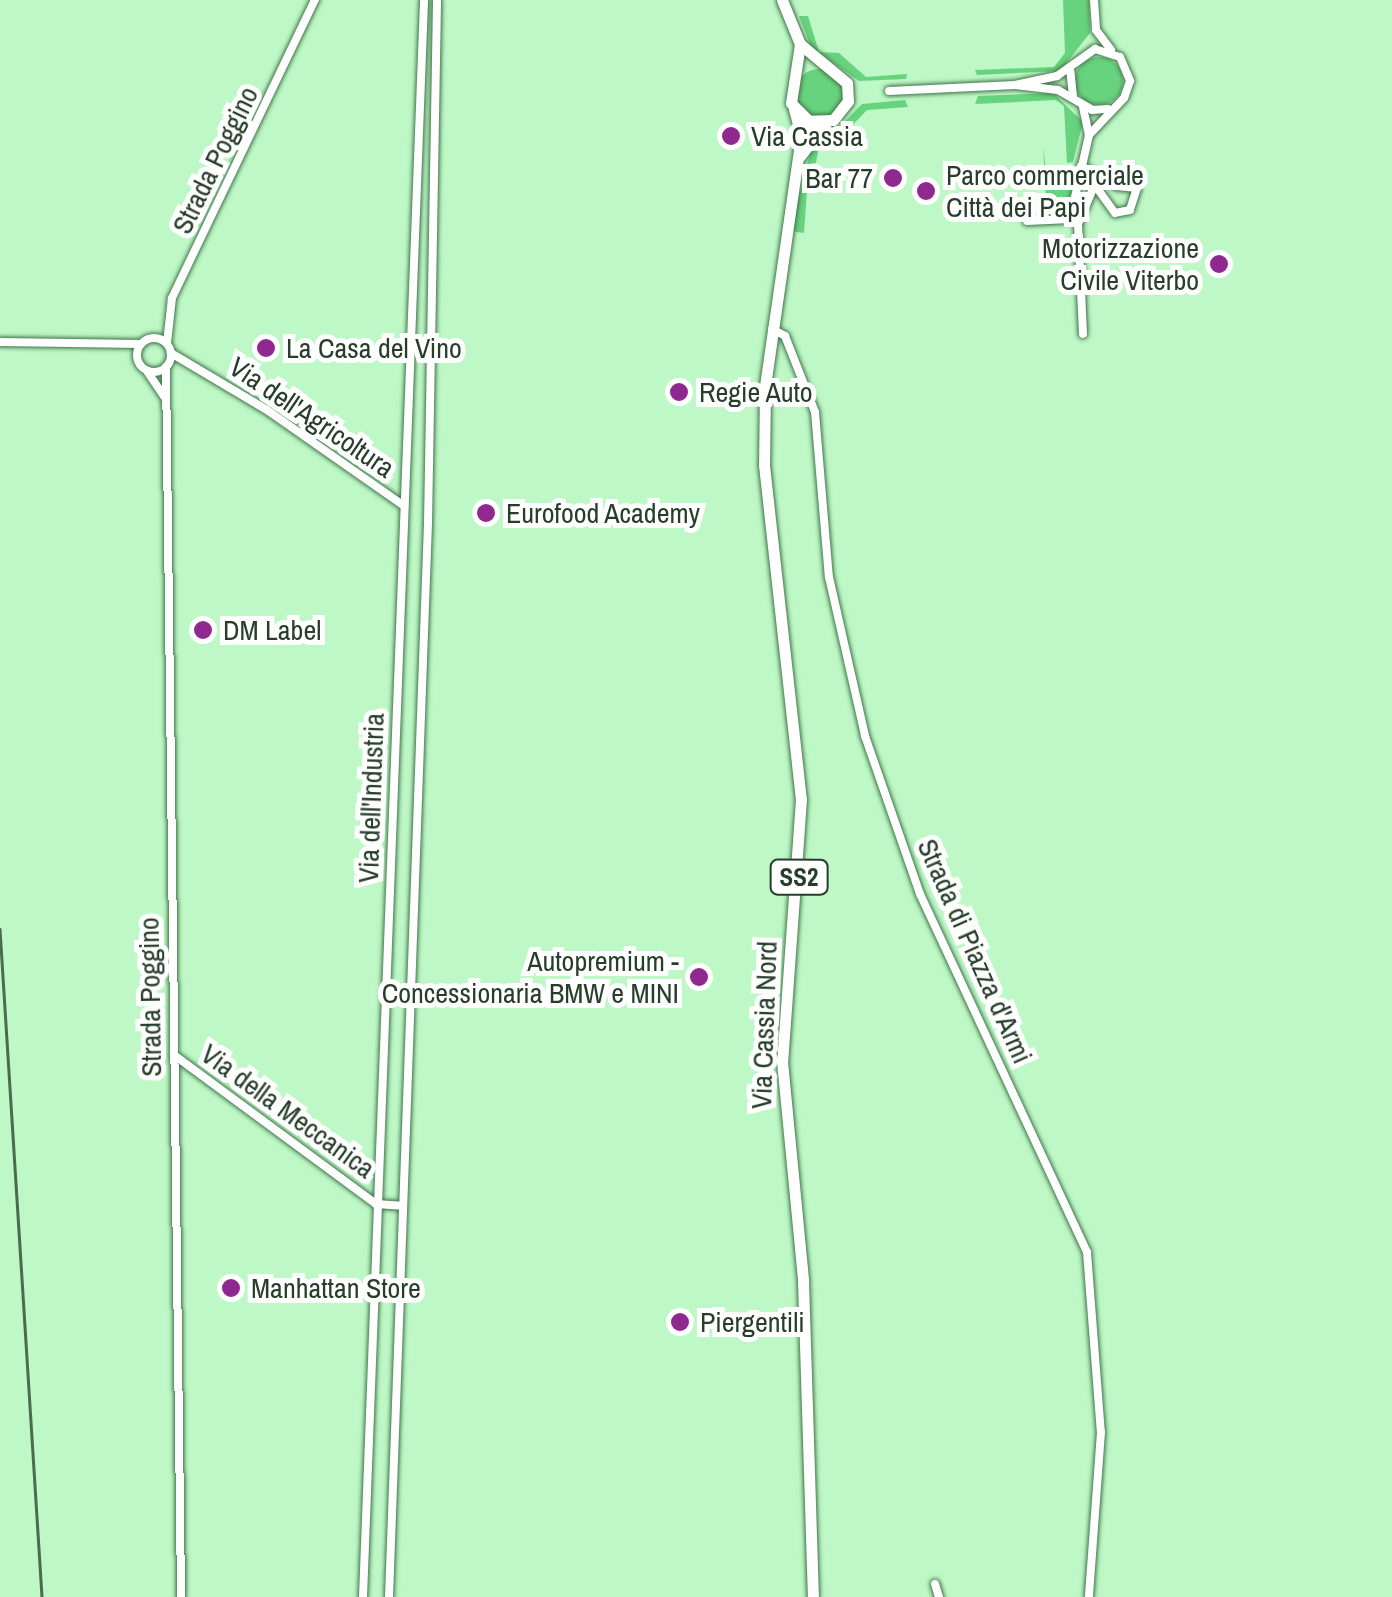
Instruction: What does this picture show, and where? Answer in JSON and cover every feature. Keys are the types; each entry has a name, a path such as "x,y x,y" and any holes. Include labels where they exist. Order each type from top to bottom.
{"main road":[{"name":"SS2","path":"782,0 800,44 845,78 850,95 843,112 827,122"},
{"name":"SS2","path":"794,109 800,44"},
{"path":"794,79 808,66 827,65"},
{"path":"794,109 809,121 827,122"},
{"name":"Via Cassia Nord","path":"794,109 802,136 772,329 764,466 801,799 782,1060 804,1281 813,1597"},
{"name":"Via Cassia Nord","path":"798,160 827,122"}],"street":[{"name":"Strada Poggino","path":"167,343 172,298 315,0"},
{"name":"Via dell'Industria","path":"363,1597 424,0"},
{"name":"Via dell'Industria","path":"389,1597 438,185 437,0"},
{"path":"1088,134 1124,98 1130,81 1126,64 1096,30 1094,0"},
{"path":"1015,85 1057,76 1084,52 1096,30"},
{"path":"1084,52 1112,52"},
{"path":"1027,221 1070,220 1088,134 1079,104 1067,83 1071,64"},
{"path":"889,91 1015,85 1058,90 1079,104 1110,109"},
{"path":"1082,166 1138,191 1130,210 1118,214 1093,188 1082,166"},
{"path":"1084,334 1078,224 1093,188"},
{"name":"Strada di Piazza d'Armi","path":"772,329 786,336 815,412 829,577 865,736 920,894 1086,1252 1101,1432 1089,1597"},
{"path":"0,342 119,348 156,338 167,343 171,353 193,368"},
{"path":"138,361 141,344"},
{"path":"119,348 146,369 164,396"},
{"path":"167,366 171,353"},
{"name":"Strada Poggino","path":"167,366 164,396 181,1597"},
{"path":"146,369 193,368"},
{"name":"Via dell'Agricoltura","path":"193,368 268,410 404,506"},
{"name":"Via della Meccanica","path":"174,1055 376,1204"},
{"path":"376,1204 402,1206"},
{"path":"935,1584 939,1597"}],"green space":[{"path":"1063,0 1089,0 1090,33 1060,71 977,75 975,70 1054,67 1065,53"},
{"path":"799,16 808,16 819,52 839,53 866,77 907,74 906,79 859,81 811,47"},
{"path":"1099,57 1116,64 1123,81 1116,98 1099,105 1082,98 1075,81 1082,64"},
{"path":"819,69 836,76 843,93 836,110 819,117 802,110 795,93 802,76"},
{"path":"1053,93 1083,122 1073,162 1067,163 1064,106 1056,100 975,104 978,96"},
{"path":"905,100 908,107 867,110 842,136 820,141 816,163 809,164 804,233 790,231 812,145 820,134 841,125 862,104"},
{"path":"1043,146 1046,170 1069,169 1075,177 1067,207 1057,216 1047,216"}],"railway":[{"path":"0,929 42,1597"}],"place":[{"name":"Via Cassia","path":"731,136"},
{"name":"Bar 77","path":"893,178"},
{"name":"Parco commerciale Città dei Papi","path":"926,191"},
{"name":"Motorizzazione Civile Viterbo","path":"1219,264"},
{"name":"La Casa del Vino","path":"266,348"},
{"name":"Regie Auto","path":"679,392"},
{"name":"Eurofood Academy","path":"486,513"},
{"name":"DM Label","path":"203,630"},
{"name":"Autopremium - Concessionaria BMW e MINI","path":"699,977"},
{"name":"Manhattan Store","path":"231,1288"},
{"name":"Piergentili","path":"680,1322"}]}
